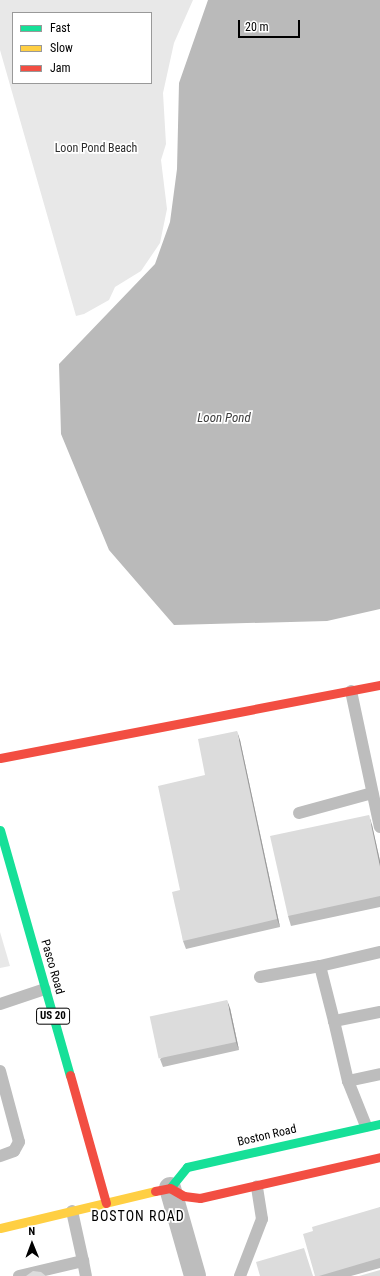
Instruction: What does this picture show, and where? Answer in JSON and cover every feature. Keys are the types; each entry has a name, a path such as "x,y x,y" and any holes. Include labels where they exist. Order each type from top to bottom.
{"main road":[{"path":"0,758 380,685"},
{"name":"Pasco Road","path":"0,830 106,1203"},
{"name":"Boston Road","path":"170,1188 177,1175 187,1167 380,1124"},
{"path":"0,1228 170,1188 184,1196 200,1198 380,1157"}],"street":[{"path":"170,1188 195,1276"}],"lane":[{"path":"351,691 380,828"},
{"path":"299,813 372,793"},
{"path":"260,977 320,966 380,952"},
{"path":"320,966 348,1081 366,1126"},
{"path":"0,1004 45,989"},
{"path":"334,1021 380,1012"},
{"path":"0,1072 19,1142 14,1152 0,1156"},
{"path":"348,1081 380,1074"},
{"path":"240,1276 262,1219 257,1186"},
{"path":"72,1211 86,1276"},
{"path":"19,1276 82,1261"}],"green space":[{"name":"Loon Pond Beach","path":"0,0 193,0 174,43 163,93 166,144 161,160 167,209 160,243 141,271 115,287 109,300 84,314 76,316 0,50"},
{"path":"0,932 10,966 0,968"}],"water":[{"name":"Loon Pond","path":"208,0 380,0 380,609 327,621 174,625 109,550 61,434 59,364 155,264 170,222 177,169 179,83"}],"building":[{"path":"237,731 277,919 183,941 172,892 180,890 158,786 205,775 198,739"},
{"path":"369,815 380,867 380,896 288,916 270,836"},
{"path":"227,1000 236,1042 159,1058 150,1016"},
{"path":"380,1207 380,1258 315,1276 303,1234 313,1231 312,1227"},
{"path":"304,1248 313,1276 260,1276 256,1262"},
{"path":"380,1270 380,1276 359,1276"},
{"path":"33,1271 41,1272 46,1276 26,1276"}],"traffic: fast":[{"path":"0,830 70,1075"},
{"path":"170,1188 187,1167 380,1124"}],"traffic: slow":[{"path":"0,1228 155,1191"}],"traffic: jam":[{"path":"0,758 380,685"},
{"path":"70,1075 106,1203"},
{"path":"155,1191 170,1188 184,1196 200,1198 380,1157"}],"district":[{"name":"BOSTON ROAD","path":"138,1216"}]}
